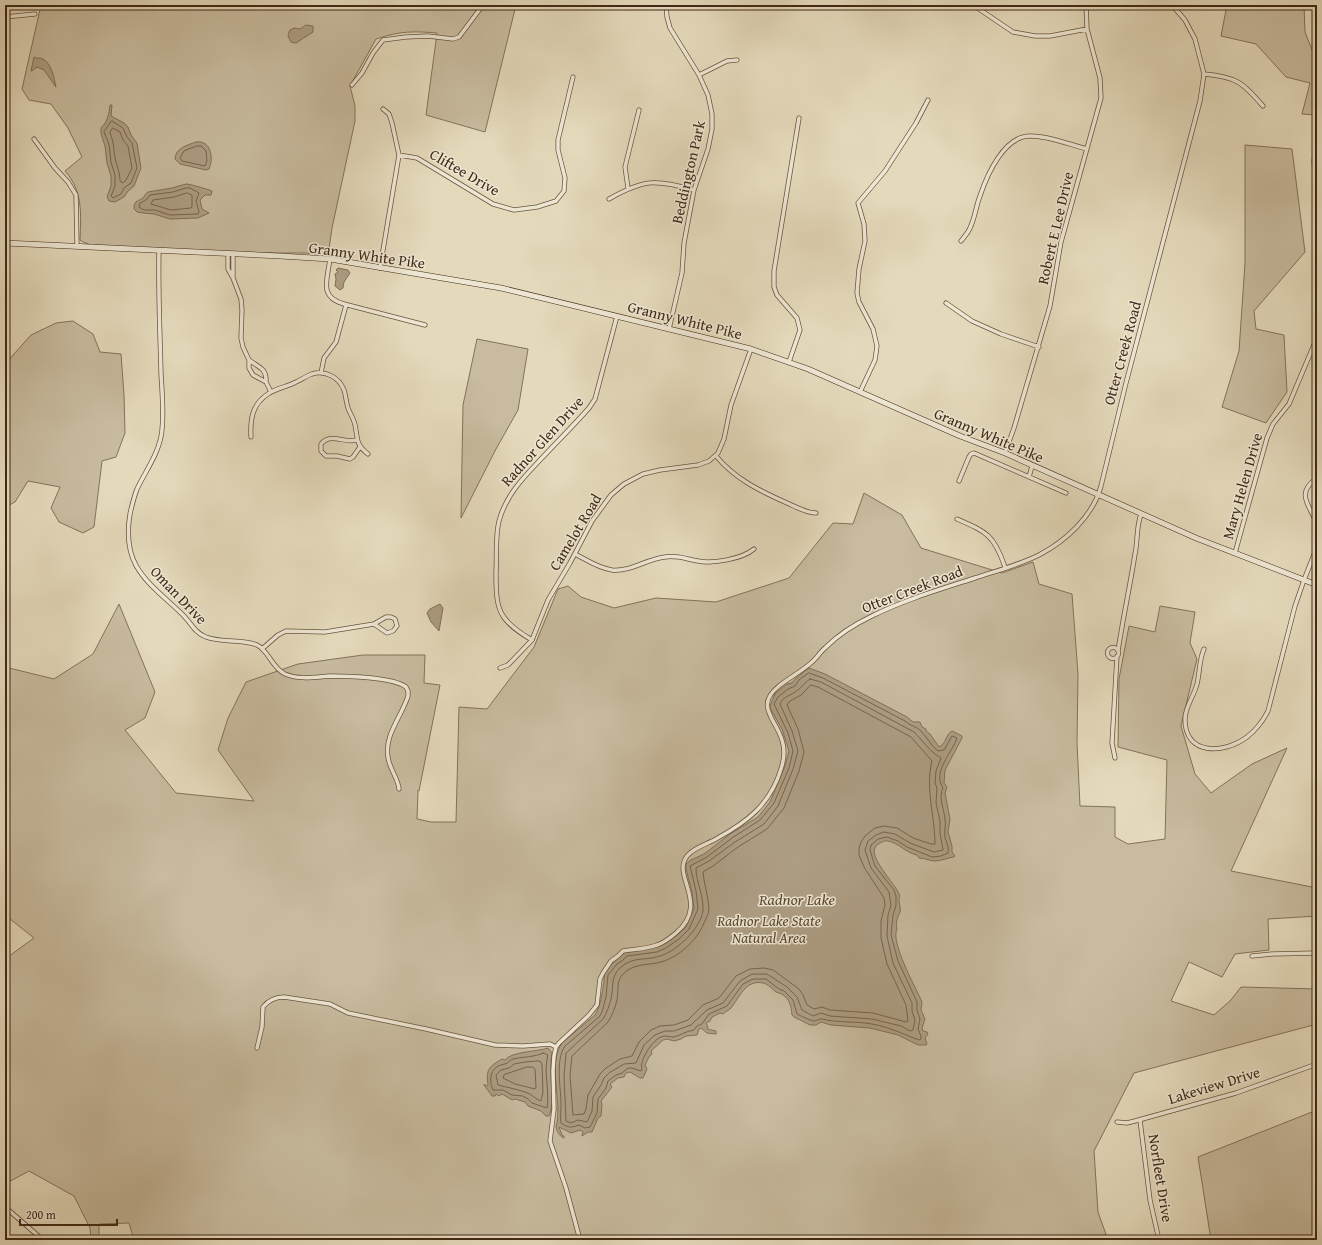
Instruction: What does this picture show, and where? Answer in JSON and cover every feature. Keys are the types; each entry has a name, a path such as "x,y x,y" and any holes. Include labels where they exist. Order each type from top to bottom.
{"main road":[{"name":"Granny White Pike","path":"5,243 280,256 330,260 506,289 751,349 789,362 960,436 1005,453 1141,514 1317,585"}],"street":[{"path":"352,85 362,73 373,53 383,40 428,36 453,39 459,38 480,9 486,5"},
{"name":"Beddington Park","path":"666,5 670,28 699,75 710,103 712,114 712,129 708,149 694,190 684,243 682,273 669,329"},
{"path":"973,5 1013,32 1035,36 1050,36 1087,29"},
{"name":"Robert E Lee Drive","path":"1005,453 1039,347 1050,306 1061,242 1101,98 1100,78 1087,29 1086,5"},
{"name":"Otter Creek Road","path":"556,1047 596,1005 601,976 610,961 623,951 647,948 661,944 672,937 683,926 689,917 691,907 690,894 683,870 684,861 689,854 725,834 747,819 754,814 769,797 781,769 784,756 782,738 768,710 769,699 775,690 812,662 835,639 867,618 897,605 1038,555 1059,542 1081,521 1094,504 1098,495 1133,356 1199,108 1204,74 1195,39 1186,20 1172,5"},
{"path":"5,17 35,14"},
{"path":"699,75 727,61 737,60"},
{"path":"1204,74 1225,76 1238,81 1263,106"},
{"name":"Cliftee Drive","path":"399,155 417,158 493,204 514,210 537,208 556,201 564,191 566,178 558,150 558,140 573,77"},
{"path":"860,392 875,360 877,346 873,329 859,302 857,293 859,269 865,241 864,224 858,203 885,171 916,123 928,100"},
{"path":"380,268 399,155 389,114 383,109"},
{"path":"628,188 624,167 639,110"},
{"path":"789,362 800,330 797,318 783,302 774,287 774,271 799,118"},
{"path":"961,241 970,229 987,177 999,154 1018,138 1041,136 1087,149"},
{"path":"34,139 55,168 68,182 76,195 77,246"},
{"path":"1314,160 1317,204"},
{"path":"609,199 628,188 656,182 672,184 694,190"},
{"name":"Oman Drive","path":"159,250 163,428 158,447 134,498 129,526 130,552 144,578 200,634 216,640 257,644 262,649"},
{"path":"230,254 233,278 241,299 242,347 249,360 249,368 252,373 266,382"},
{"path":"330,260 327,283 328,293 332,300 425,325"},
{"path":"946,303 972,321 1001,334 1039,347"},
{"path":"321,373 324,358 336,342 346,305"},
{"name":"Radnor Glen Drive","path":"532,640 509,623 502,614 497,602 497,549 500,518 506,501 517,484 590,408 595,400 617,316"},
{"name":"Mary Helen Drive","path":"1235,553 1267,438 1273,424 1289,404 1316,340"},
{"path":"751,349 729,410 722,443 716,456 728,469 747,484 798,508 816,513"},
{"path":"249,360 264,370 266,382 271,392"},
{"path":"251,437 250,423 254,410 263,397 309,375 321,373 335,378 343,387 348,408 355,424 357,440 360,447 368,454"},
{"path":"357,440 349,442 339,439 326,440 321,444 321,451 326,456 337,456 350,459 360,447"},
{"path":"959,481 970,456 974,453 1066,493"},
{"name":"Camelot Road","path":"500,668 508,665 532,640 547,602 592,521 605,501 633,478 652,471 698,465 707,462 716,456"},
{"path":"1029,476 1032,466"},
{"path":"1317,478 1308,486 1305,496 1307,506 1317,525"},
{"path":"1115,758 1112,743 1117,656 1136,550 1137,528 1141,514"},
{"path":"957,519 978,528 990,537 998,548 1005,567"},
{"path":"1204,649 1201,656 1197,684 1188,707 1185,721 1188,734 1194,743 1204,748 1211,749 1231,745 1244,739 1256,729 1266,716 1272,700 1293,614 1315,552 1317,542"},
{"path":"575,554 600,567 618,570 636,567 664,557 678,556 710,562 742,556 754,549"},
{"path":"374,624 382,631 387,633 394,630 397,625 394,619 388,617 381,619 374,624 325,632 286,631 262,649 277,668 288,675 309,678 345,676 395,682 406,686 408,696 390,735 387,749 388,761 399,789"},
{"path":"1117,656 1113,658 1110,657 1107,651 1113,647 1117,648 1118,651"},
{"path":"1252,956 1317,953"},
{"path":"257,1048 262,1027 263,1007 269,1001 279,997 330,1004 348,1012 495,1045 522,1046 550,1044 556,1047 553,1071 554,1109 550,1142 566,1188 580,1240"},
{"name":"Lakeview Drive","path":"1117,1122 1127,1123 1140,1120 1236,1093 1317,1064"},
{"name":"Norfleet Drive","path":"1140,1120 1150,1200 1159,1240"},
{"path":"5,1207 43,1240"}],"green space":[{"path":"41,5 516,5 485,132 426,115 437,33 406,32 392,34 376,39 350,86 355,106 355,121 332,228 329,249 325,248 316,254 247,253 91,245 80,240 80,203 75,187 65,171 82,157 68,128 51,104 29,100 22,89"},
{"path":"1227,5 1304,5 1305,32 1317,62 1317,115 1302,114 1310,83 1286,77 1256,44 1221,36"},
{"path":"1245,145 1292,149 1305,252 1254,311 1256,329 1284,335 1287,392 1266,423 1222,407 1239,351 1245,263"},
{"path":"73,321 93,334 100,352 121,354 124,395 125,433 116,457 102,461 94,527 83,533 59,522 51,508 60,487 28,481 15,502 5,507 5,364 31,335 56,323"},
{"path":"477,339 528,349 518,410 496,449 461,518 463,405"},
{"name":"Radnor Lake State Natural Area","path":"864,493 902,515 921,548 1002,573 1033,562 1039,584 1072,594 1078,674 1077,743 1080,806 1115,807 1115,837 1128,844 1165,839 1167,760 1118,747 1119,679 1129,626 1155,632 1160,606 1195,612 1190,643 1197,659 1181,726 1195,774 1211,793 1252,764 1287,748 1231,871 1317,888 1317,916 1268,919 1269,950 1235,954 1222,977 1189,962 1171,1001 1214,1015 1231,1000 1241,987 1317,989 1317,1024 1134,1073 1094,1151 1098,1212 1108,1240 134,1240 129,1223 99,1224 99,1240 91,1240 90,1228 74,1196 29,1171 5,1184 5,959 34,938 5,915 5,667 54,679 93,654 119,604 155,692 145,718 125,730 176,793 254,801 218,750 228,718 246,682 298,664 363,655 425,655 424,683 440,685 419,791 418,790 417,819 431,822 456,822 459,707 487,709 534,647 558,589 568,586 581,597 614,608 656,598 716,602 789,578 833,523 853,524"},
{"path":"1317,1110 1317,1240 1211,1240 1198,1157"}],"water":[{"path":"306,25 313,26 313,32 296,43 291,42 288,36 290,30 294,28 300,29"},
{"path":"34,57 42,58 49,64 56,87 44,70 37,67 31,71"},
{"path":"110,105 112,105 111,116 128,127 131,135 137,143 141,168 134,186 124,197 115,202 109,201 107,197 111,186 111,176 101,134 101,128 108,117"},
{"path":"196,142 205,144 210,151 211,160 209,169 206,170 180,164 175,159 177,152"},
{"path":"186,184 212,191 211,195 205,195 200,200 202,209 209,213 198,218 170,219 154,214 137,212 134,209 136,202 142,199 148,192"},
{"path":"338,268 348,270 350,273 344,282 343,288 340,290 335,286 335,274 338,272 336,270"},
{"path":"440,604 443,608 439,631 431,622 427,613 430,609"},
{"name":"Radnor Lake","path":"809,668 825,674 907,717 913,722 920,722 922,727 926,729 939,747 943,744 948,734 952,731 962,736 945,770 944,783 947,787 945,793 950,819 948,832 952,852 955,856 940,861 931,861 919,858 917,855 896,844 886,841 883,841 877,845 874,850 882,870 897,889 900,896 900,910 896,924 897,944 900,954 922,1002 921,1010 925,1019 922,1028 923,1031 927,1032 928,1034 925,1038 927,1044 918,1045 898,1035 870,1028 831,1025 821,1022 816,1025 810,1025 792,1015 790,1003 782,994 776,992 768,985 763,983 752,984 744,990 730,1009 723,1014 720,1013 712,1017 710,1021 706,1023 708,1027 707,1029 716,1031 716,1034 707,1033 701,1028 699,1029 697,1035 686,1036 674,1041 667,1039 663,1040 651,1051 652,1054 645,1065 647,1069 643,1078 640,1078 630,1072 626,1073 624,1077 618,1078 610,1084 612,1087 601,1101 601,1116 598,1118 592,1132 588,1132 582,1136 583,1132 580,1130 571,1133 559,1127 564,1138 562,1137 558,1133 556,1127 558,1107 555,1072 558,1052 562,1043 595,1015 601,999 606,970 611,965 624,953 659,946 676,936 686,927 694,909 686,864 704,854 730,834 758,817 770,802 785,766 789,751 782,729 770,706 775,694 787,684 792,683"},
{"path":"548,1048 552,1053 552,1103 549,1116 546,1116 541,1111 528,1106 525,1102 515,1099 512,1100 502,1094 499,1096 496,1094 495,1096 492,1096 484,1085 488,1085 487,1076 489,1069 502,1059 505,1060 508,1057 519,1053"}]}
